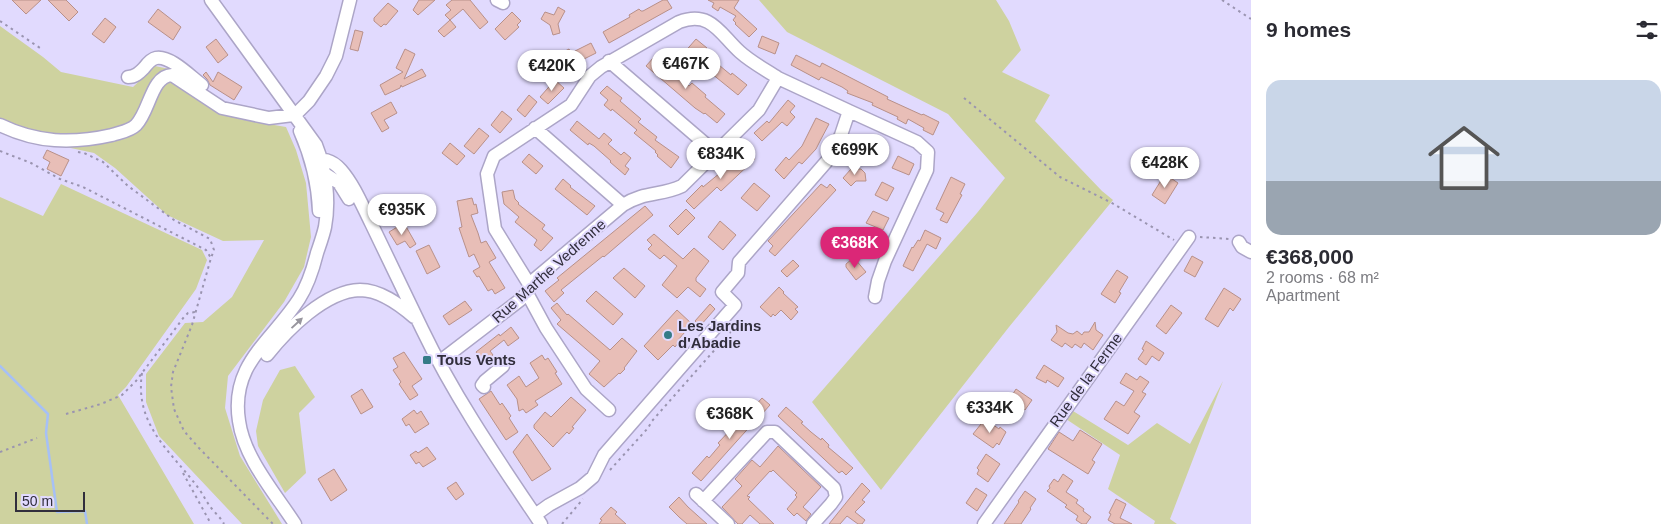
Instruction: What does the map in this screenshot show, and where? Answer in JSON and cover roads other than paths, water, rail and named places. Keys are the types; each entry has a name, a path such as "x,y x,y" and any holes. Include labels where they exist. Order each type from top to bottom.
{"street":[{"path":"211,0 316,145 319,248"},
{"path":"0,125 19,134 42,140 71,141 96,138 126,131 135,126 142,118 157,82 166,75 177,77 222,108 232,112 269,118 293,115 309,101 326,76 336,56 352,2"},
{"path":"609,410 586,389 546,328 528,288 495,228 487,174 494,156 571,105 590,76 608,62 679,22 699,18 718,28 740,52 778,78 917,142 928,152 927,170 884,261 875,296"},
{"path":"128,77 135,76 152,59 157,57 166,59 179,67 232,112"},
{"path":"608,62 716,153"},
{"name":"Rue Marthe Vedrenne","path":"439,362 520,300 528,288 623,205 643,195 672,191 682,186 759,110 778,78"},
{"path":"316,161 329,161 337,166 347,178 418,321 468,416 538,520 549,505 580,488 593,477 604,455 735,306 722,292 738,273 739,262 827,161 841,135 849,111"},
{"path":"293,115 311,146 316,161 324,174 327,207 325,226 310,277 299,299 245,370 238,394 237,406 244,440 256,465 294,524"},
{"path":"535,128 623,205"},
{"path":"324,174 333,178 343,188 398,278"},
{"name":"Rue de la Ferme","path":"984,524 1186,241"},
{"path":"1239,242 1242,247 1251,252"},
{"path":"239,423 248,384 256,368 287,331 305,315 322,304 348,292 360,290 374,292 403,308 418,321"},
{"path":"484,387 482,384 503,366"},
{"path":"728,524 700,498 767,432 775,432 834,488 836,497 832,504 813,524"}],"waterway":[{"path":"0,366 48,414 46,433 57,512 85,511 87,524"}],"place":[{"name":"Les Jardins d'Abadie","path":"668,335"},
{"name":"Tous Vents","path":"427,360"}]}
